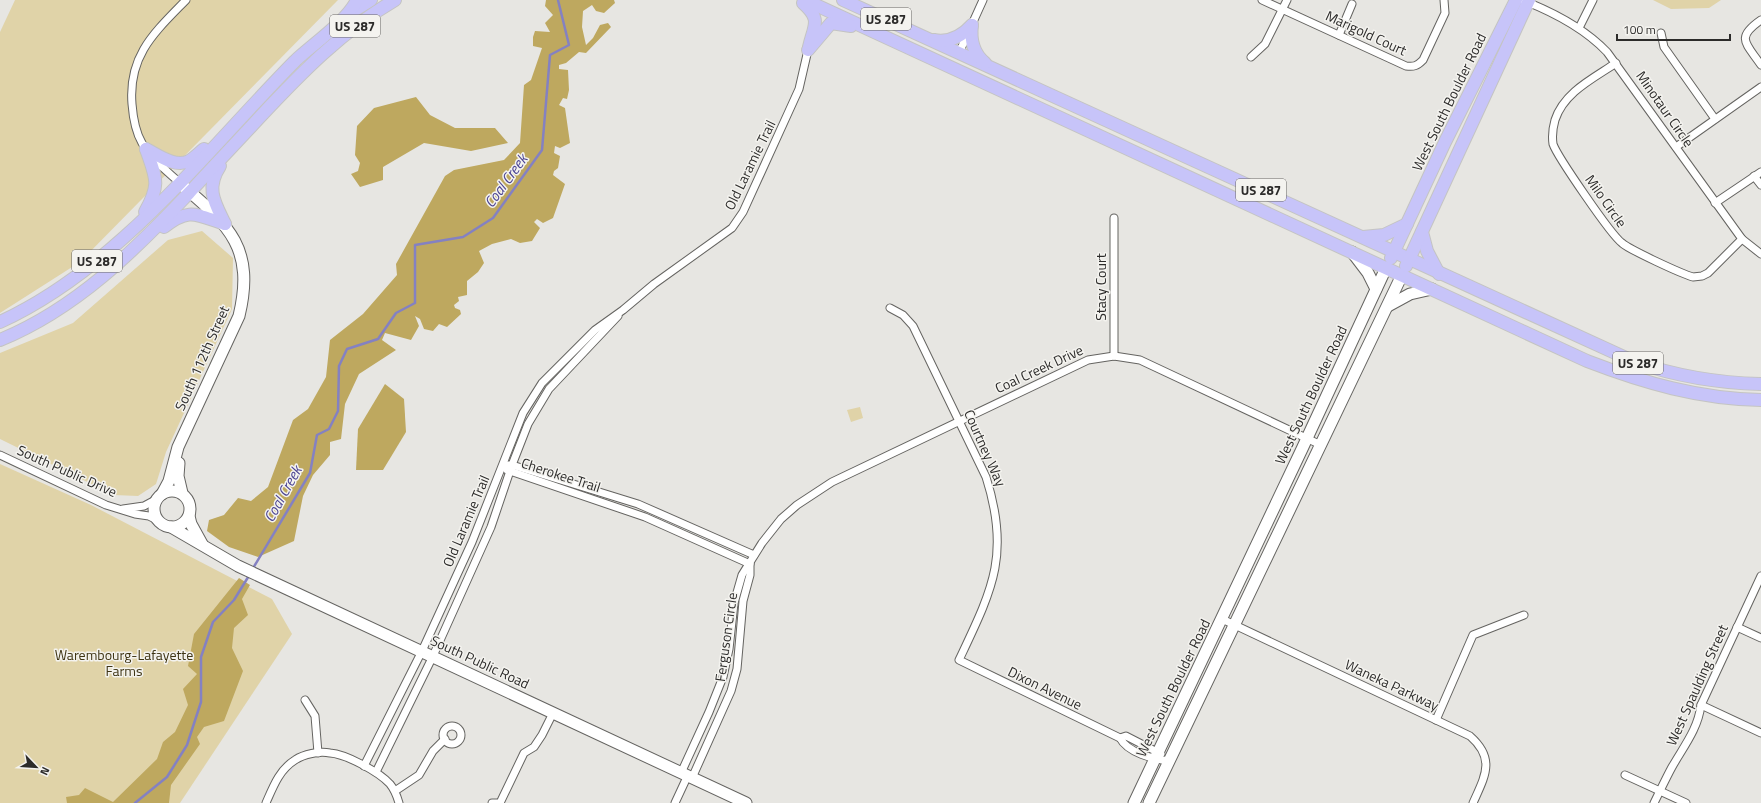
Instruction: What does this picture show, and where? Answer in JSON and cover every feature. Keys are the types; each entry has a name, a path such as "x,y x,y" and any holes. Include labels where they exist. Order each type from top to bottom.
{"main road":[{"path":"346,16 357,0"},
{"name":"US 287","path":"0,322 30,307 67,284 110,250 180,183 296,61 346,16 370,0"},
{"name":"US 287","path":"0,340 52,312 86,290 130,254 286,90 330,46 364,20 395,0"},
{"path":"799,0 813,12 814,17 815,25 808,50"},
{"name":"US 287","path":"804,0 929,56 1587,361 1634,379 1690,393 1731,399 1761,400"},
{"name":"US 287","path":"843,0 988,65 1439,274 1635,362 1664,371 1708,380 1761,384"},
{"name":"West South Boulder Road","path":"1134,803 1307,439 1445,142 1516,0"},
{"name":"West South Boulder Road","path":"1149,803 1388,306 1527,1"},
{"path":"808,50 831,23 866,28"},
{"path":"929,39 938,41 954,39 972,25"},
{"path":"972,25 971,36 973,47 979,58 988,65"},
{"path":"929,56 949,57 959,53"},
{"path":"146,149 175,162 188,161 236,123"},
{"path":"225,224 213,197 213,176 233,147"},
{"path":"139,222 153,198 156,180 146,149"},
{"name":"South 112th Street","path":"160,496 169,481 175,455 239,316 244,297 245,282 243,263 237,245 225,224 180,183"},
{"path":"130,254 178,216 193,213 225,224"},
{"path":"1362,237 1384,235 1407,224"},
{"path":"1422,232 1427,251 1439,274"},
{"path":"1352,252 1368,273 1376,289"},
{"path":"1388,306 1410,294 1432,289"},
{"name":"South 112th Street","path":"182,493 178,476 184,435"},
{"path":"174,490 182,493 189,502 189,516 182,524 172,527 164,525 159,521 154,511 160,496 174,490"},
{"name":"South Public Road","path":"189,516 191,524 203,544"},
{"name":"South Public Road","path":"172,527 203,544 219,556 269,581 433,656 746,803"}],"street":[{"path":"180,183 146,149 138,135 133,116 131,91 137,60 153,35 186,0"},
{"path":"959,53 983,0"},
{"name":"Marigold Court","path":"1262,0 1406,66 1418,65 1423,60 1445,13 1444,0"},
{"path":"1252,57 1265,44 1287,0"},
{"path":"1579,28 1593,0"},
{"name":"Minotaur Circle","path":"1527,1 1579,28 1594,39 1616,63 1742,239 1761,254"},
{"path":"1339,35 1352,4"},
{"path":"1761,20 1748,29 1745,41 1761,65"},
{"path":"1662,33 1664,47 1715,119"},
{"name":"Old Laramie Trail","path":"364,766 422,651 475,536 523,413 542,383 595,330 623,310 654,284 732,228 736,223 743,212 799,89 808,50"},
{"name":"Milo Circle","path":"1616,63 1577,89 1558,113 1553,129 1553,144 1560,158 1614,235 1627,247 1693,277 1702,276 1708,273 1742,239"},
{"path":"1676,147 1761,87"},
{"path":"1715,203 1758,174 1761,185"},
{"name":"Stacy Court","path":"1114,218 1114,356"},
{"name":"Courtney Way","path":"890,308 903,315 913,326 986,477 993,499 997,523 998,548 994,577 987,600 959,660"},
{"name":"Old Laramie Trail","path":"376,772 433,656 491,527 509,472 528,424 549,389 567,368 606,330 623,310"},
{"name":"Coal Creek Drive","path":"860,470 1088,360 1114,356 1140,360 1321,445"},
{"name":"South Public Drive","path":"0,456 106,505 123,509"},
{"name":"Cherokee Trail","path":"502,466 512,465 572,482 638,504 754,555"},
{"name":"Cherokee Trail","path":"502,466 509,472 644,517 750,564"},
{"name":"Ferguson Circle","path":"687,775 727,663 736,591 742,575 774,527 793,508 832,482 860,470"},
{"path":"123,509 144,506 160,496"},
{"path":"123,509 129,512 154,517 159,521"},
{"name":"Ferguson Circle","path":"687,775 731,692 737,669 743,601 750,575 750,564"},
{"name":"West Spaulding Street","path":"1654,803 1688,742 1700,716 1701,705 1761,576"},
{"path":"1436,720 1473,635 1524,615"},
{"name":"Waneka Parkway","path":"1222,619 1470,736 1479,744 1484,752 1487,764 1485,776 1473,803"},
{"path":"1738,627 1761,638"},
{"name":"Dixon Avenue","path":"959,660 1120,738 1126,736 1157,756 1169,761"},
{"path":"305,700 315,716 318,753"},
{"path":"1701,705 1761,733"},
{"path":"500,803 524,753 534,747 553,713"},
{"path":"395,792 419,775 434,751 445,739"},
{"path":"266,803 274,784 284,768 303,756 330,752 340,755 376,772 389,783 395,792 399,803"},
{"path":"675,803 687,775"},
{"path":"1625,775 1686,803"},
{"path":"492,803 497,803"}],"green space":[{"path":"15,0 338,0 80,262 0,313 0,32"},
{"path":"1653,0 1721,0 1709,8 1671,9"},
{"path":"202,231 233,258 232,309 166,452 156,484 138,496 114,495 0,439 0,353 73,323 168,240"},
{"path":"860,407 863,418 851,422 847,410"},
{"name":"Warembourg-Lafayette Farms","path":"0,464 91,505 272,599 292,634 180,803 0,803"}],"shaded area":[{"path":"546,0 614,0 615,3 604,13 596,11 592,5 583,11 582,27 586,45 593,38 600,25 608,23 611,27 586,53 579,52 566,63 559,65 559,69 568,70 569,90 567,99 563,98 559,105 565,108 570,143 560,148 555,146 554,153 560,156 558,168 554,171 553,175 565,184 553,218 543,223 537,219 534,222 540,228 532,241 520,243 511,239 492,244 479,251 484,263 478,272 467,281 467,295 458,297 459,301 454,305 455,308 460,310 461,314 447,327 439,324 433,331 424,329 420,319 415,316 419,326 411,340 385,333 382,340 396,350 359,374 345,404 341,439 330,442 330,455 313,475 303,496 294,541 258,557 229,547 207,531 209,520 224,515 238,498 251,501 268,487 293,420 308,409 326,377 330,340 363,314 397,275 396,264 445,176 454,170 504,160 520,143 524,85 531,80 542,48 533,46 533,37 535,31 550,32 545,23 553,15 545,6"},
{"path":"416,97 430,115 455,128 495,128 508,143 471,151 424,143 383,167 383,180 360,187 351,174 358,171 360,163 355,155 357,126 374,108"},
{"path":"385,384 404,399 406,432 383,470 356,470 358,429"},
{"path":"239,578 250,585 242,599 248,615 234,628 232,648 243,671 224,721 204,727 197,737 200,744 171,785 169,803 67,803 66,797 79,795 85,788 113,802 157,759 163,742 175,732 188,705 183,689 197,674 188,666 194,634"}],"waterway":[{"name":"Coal Creek","path":"252,570 310,473 317,435 329,429 338,411 339,366 347,349 378,339 396,313 415,303 415,245 463,237 493,218 542,150 550,55 569,45 558,0"},
{"name":"Coal Creek","path":"135,803 167,777 187,745 201,702 201,657 213,622 234,600 250,574"}]}
